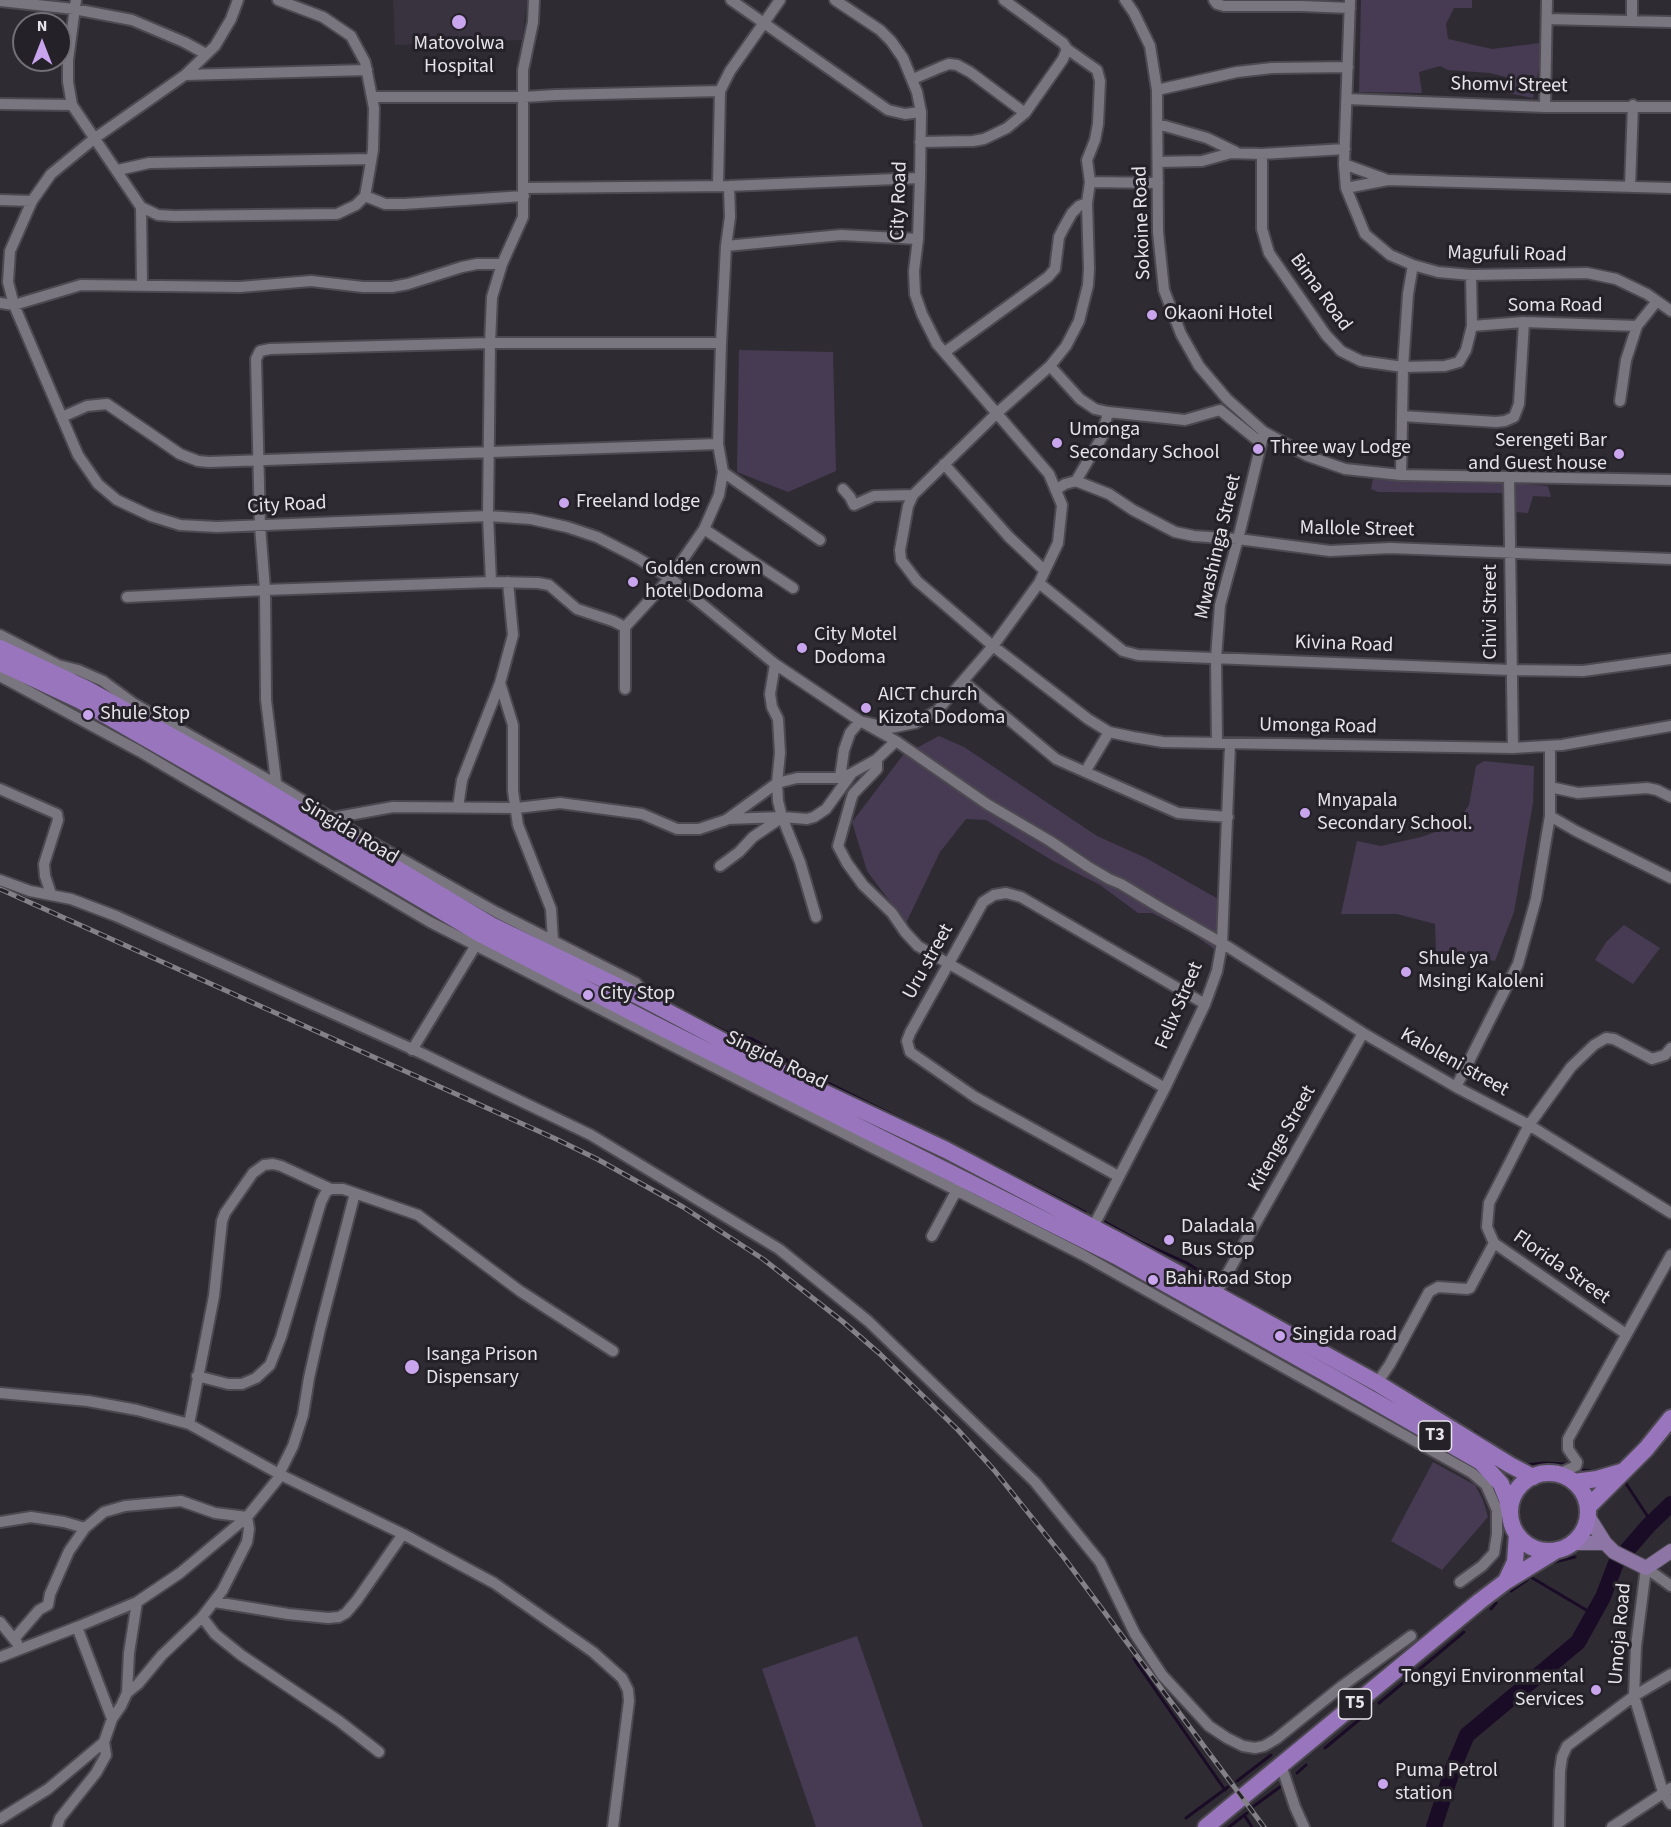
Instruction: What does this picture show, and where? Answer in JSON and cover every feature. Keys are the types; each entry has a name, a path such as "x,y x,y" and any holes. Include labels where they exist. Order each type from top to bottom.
{"highway":[{"name":"Singida Road","path":"0,648 87,689 493,926 638,996 789,1076 946,1149 1093,1227 1481,1462 1501,1484 1510,1515"},
{"name":"Singida Road","path":"0,663 274,797 479,940 654,1024 961,1184 1212,1300 1377,1383 1533,1477"},
{"name":"T5","path":"1206,1827 1505,1582 1580,1536 1588,1511 1622,1472 1646,1449 1671,1418"},
{"name":"T5","path":"1574,1482 1622,1472"},
{"path":"1510,1515 1513,1497 1518,1489 1533,1477 1541,1474 1558,1474 1574,1482 1585,1497 1588,1511"},
{"name":"T5","path":"1505,1582 1515,1562 1517,1534 1510,1515"},
{"path":"1517,1534 1535,1548 1546,1551 1565,1546"}],"main road":[{"path":"1588,1511 1610,1547 1639,1566 1671,1551"},
{"path":"1565,1546 1610,1547"}],"street":[{"path":"0,0 75,5 132,20 206,54"},
{"name":"City Road","path":"238,0 231,19 215,46 185,75 95,138 51,174 32,201 10,251 8,282 14,305 78,455 98,484 117,500 150,516 180,525 260,526 488,516 531,519 567,527 597,537 670,578 776,664 860,721 890,728 915,723 937,711 993,646 1039,583 1058,543 1062,505 1049,474 930,332 915,294 921,112 913,79 903,58 885,36 835,0"},
{"path":"141,207 158,215 329,215 346,211 365,196 371,159 374,108 366,62 351,36 323,17 278,0"},
{"path":"491,582 488,516 492,297 502,264 523,217 523,70 533,22 534,0"},
{"path":"731,0 888,110 905,114 921,112"},
{"path":"625,689 625,627 670,578 704,529 719,495 723,472 718,444 721,343 726,246 730,217 724,186 720,91 730,71 780,0"},
{"path":"993,646 917,581 901,560 900,550 908,506 913,495 944,464 1050,366 1066,346 1079,321 1089,269 1087,203 1090,182 1087,160 1095,140 1098,123 1100,81 1097,70 1067,50 1063,43 1004,0"},
{"name":"Sokoine Road","path":"1125,0 1150,46 1157,90 1158,232 1164,290 1181,334 1199,366 1263,437 1346,469 1401,474 1671,480"},
{"path":"1214,0 1220,6 1350,4"},
{"path":"1545,107 1547,0"},
{"path":"1632,0 1632,21"},
{"name":"Magufuli Road","path":"1350,4 1344,164 1346,188 1365,234 1390,255 1438,272 1472,275 1587,273 1616,279 1671,311"},
{"path":"75,5 68,81 72,105 141,207 142,286"},
{"path":"1547,19 1671,22"},
{"path":"920,142 973,141 984,139 1007,128 1025,112 1063,60 1067,50"},
{"path":"913,79 948,64 957,65 1025,112"},
{"path":"1157,90 1237,72 1272,68 1348,67"},
{"path":"185,75 367,70"},
{"path":"372,97 524,97 720,91"},
{"name":"Shomvi Street","path":"1347,99 1545,107 1671,106"},
{"path":"0,104 72,105"},
{"path":"1630,187 1633,105"},
{"path":"1158,124 1207,138 1239,153"},
{"path":"1158,162 1195,162 1219,154 1345,149"},
{"name":"Bima Road","path":"1262,154 1262,228 1269,253 1326,335 1341,351 1361,361 1403,367 1445,366 1459,362 1466,350 1472,326 1472,275"},
{"path":"118,170 150,163 371,159"},
{"path":"1344,164 1388,180"},
{"path":"365,196 385,204 404,204 524,192 920,178"},
{"path":"1346,188 1388,180 1671,188"},
{"path":"1090,182 1158,183"},
{"path":"0,200 32,201"},
{"path":"945,352 1048,277 1055,269 1057,249 1063,229 1072,213 1079,206 1087,203"},
{"path":"726,246 841,235 918,238"},
{"path":"0,303 14,305 74,286 240,287 311,281 363,287 392,287 462,267 477,264 502,264"},
{"path":"1401,474 1403,367 1408,294 1413,265"},
{"path":"1620,401 1626,360 1637,326 1657,301"},
{"path":"1402,416 1496,422 1514,417 1519,404 1524,322"},
{"name":"Soma Road","path":"1472,326 1524,322 1637,326"},
{"path":"274,797 266,699 265,590 260,526 256,359 260,351 490,343 721,343"},
{"path":"1050,366 1080,399 1095,409 1185,420 1206,416 1215,410 1220,410 1263,437"},
{"path":"62,417 87,406 107,404 190,458 209,462 718,444"},
{"path":"1057,489 1076,481 1102,437 1108,412"},
{"name":"Mwashinga Street","path":"1217,743 1216,658 1220,605 1263,437"},
{"path":"944,464 1009,537 1044,570"},
{"path":"723,472 820,540"},
{"name":"Chivi Street","path":"1509,477 1510,670 1513,748"},
{"name":"Mallole Street","path":"1076,481 1110,494 1133,510 1175,532 1194,536 1238,539 1330,551 1390,548 1671,559"},
{"path":"843,489 854,505 873,496 913,495"},
{"path":"704,529 793,588"},
{"path":"127,597 508,582 549,585 577,609 625,627"},
{"path":"458,807 462,780 501,683 513,635 508,582"},
{"name":"Kivina Road","path":"1039,583 1123,651 1137,655 1583,671 1671,658"},
{"path":"0,635 58,665 78,670 103,681 274,797 332,818 496,912 636,983 640,988 638,996"},
{"name":"Umonga Road","path":"993,646 1088,719 1109,732 1163,742 1513,748 1550,746 1671,726"},
{"path":"776,664 770,694 772,707 778,719 780,753 777,783 782,818 800,862 816,917"},
{"path":"0,676 139,751 430,922 479,940 412,1050"},
{"path":"964,682 1056,759 1178,813 1228,817"},
{"path":"501,683 513,725 513,782 518,825 551,909 553,940"},
{"path":"840,778 844,750 850,733 860,721"},
{"name":"Kaloleni street","path":"860,721 896,741 1009,819 1222,943 1363,1033 1529,1125 1671,1213"},
{"path":"1085,772 1109,732"},
{"path":"332,818 393,807 517,808 560,803 642,814 677,829 699,829 726,819 777,783 797,778 840,778 852,773 877,759 896,741"},
{"name":"Felix Street","path":"1093,1227 1165,1088 1205,1004 1217,971 1222,943 1230,744"},
{"path":"1456,1086 1518,964 1536,899 1550,816 1550,746"},
{"path":"877,759 877,770 853,794 838,846 846,863 863,885 892,913 918,946 1165,1088"},
{"path":"726,819 807,819 819,814 829,805 852,773"},
{"path":"1550,787 1578,793 1647,788 1671,796"},
{"path":"0,789 57,814 58,820 44,864 51,894"},
{"path":"1550,816 1671,878"},
{"path":"720,866 739,852 753,837 782,818"},
{"path":"0,880 30,891 71,899 116,916 412,1050 591,1135 779,1249 868,1321 1035,1482 1100,1562 1135,1634 1162,1675 1209,1726 1227,1738 1244,1746 1255,1748 1264,1746 1411,1636"},
{"name":"Uru street","path":"1118,1176 975,1096 910,1052 907,1041 910,1033 983,903 994,895 1006,892 1022,897 1205,1004"},
{"name":"Kitenge Street","path":"1212,1300 1363,1033"},
{"name":"Florida Street","path":"1626,1334 1494,1243 1487,1227 1489,1203 1529,1125 1571,1067 1600,1041 1606,1038 1614,1039 1652,1059 1665,1055 1671,1048"},
{"path":"189,1424 214,1296 223,1217 253,1173 264,1165 281,1166 331,1189 343,1189 418,1215 520,1291 613,1351"},
{"path":"932,1236 961,1184 1472,1473 1486,1485 1497,1510 1497,1534 1494,1553 1482,1566 1460,1582"},
{"path":"197,1376 228,1384 242,1384 256,1378 270,1365 281,1337 321,1202 326,1192 331,1189"},
{"path":"0,1657 18,1644 77,1627 137,1602 180,1573 247,1517 280,1474 293,1446 303,1415 320,1329 355,1193"},
{"path":"1377,1383 1390,1364 1429,1292 1438,1287 1467,1290 1470,1288 1494,1243"},
{"path":"1558,1474 1576,1466 1577,1462 1568,1449 1569,1439 1671,1255"},
{"path":"0,1393 88,1401 137,1410 189,1424 280,1474 403,1534 495,1583 592,1652 622,1678 628,1690 630,1701 613,1827"},
{"path":"18,1644 39,1610 48,1605 50,1594 69,1551 85,1528 104,1512 114,1508 171,1501 193,1504 215,1513 247,1517"},
{"path":"0,1522 31,1517 85,1528"},
{"path":"127,1693 215,1602 247,1542 249,1529 247,1517"},
{"path":"215,1602 288,1614 339,1617 346,1613 357,1600 403,1534"},
{"path":"1639,1566 1671,1586"},
{"name":"Umoja Road","path":"1639,1566 1634,1696 1671,1804"},
{"path":"57,1827 60,1818 96,1773 106,1755 104,1742 112,1719 127,1693 129,1653 137,1602"},
{"path":"202,1617 215,1634 241,1655 339,1720 379,1752"},
{"path":"0,1622 18,1644"},
{"path":"77,1627 112,1719"},
{"path":"1559,1827 1560,1772 1562,1757 1567,1746 1634,1696 1671,1674"},
{"path":"0,1819 48,1789 104,1742"},
{"path":"1281,1765 1304,1827"},
{"path":"1612,1827 1667,1790"}],"shaded area":[{"name":"Matovolwa Hospital","path":"393,0 527,0 522,40 395,45"},
{"path":"1361,0 1472,0 1472,8 1454,8 1446,24 1448,39 1492,49 1540,43 1539,68 1533,98 1503,92 1513,79 1490,73 1448,70 1440,66 1419,72 1422,93 1359,92"},
{"path":"739,350 833,352 836,471 788,492 737,472"},
{"path":"1373,479 1505,483 1504,493 1378,492 1371,489"},
{"path":"1513,483 1548,486 1551,497 1533,496 1528,513 1513,512"},
{"path":"939,736 964,747 1097,836 1146,858 1220,900 1215,950 1193,934 1152,913 1138,913 1100,885 1053,861 986,820 966,819 940,852 906,923 867,871 852,822 903,755"},
{"path":"1484,761 1534,766 1533,803 1514,912 1495,961 1436,951 1435,924 1397,914 1341,914 1357,841 1381,846 1421,837 1455,825 1469,805 1476,766"},
{"path":"1624,925 1660,948 1633,984 1595,960 1606,942"},
{"path":"1433,1462 1475,1485 1488,1517 1442,1570 1391,1541"},
{"path":"857,1636 923,1827 816,1827 762,1669"}],"waterway":[{"path":"674,1006 726,1032 752,1039 776,1052 796,1067 935,1136"},
{"path":"979,1158 1085,1212"},
{"path":"1105,1222 1187,1263 1214,1281"},
{"path":"1227,1290 1246,1302"},
{"path":"1220,1324 1352,1400"},
{"path":"1474,1432 1493,1445"},
{"path":"1525,1465 1565,1464"},
{"path":"1580,1470 1599,1471"},
{"path":"1550,1479 1568,1485 1576,1493 1582,1511 1576,1529 1568,1537 1550,1543 1532,1537 1524,1529 1518,1511 1524,1493 1532,1485 1550,1479"},
{"path":"1625,1482 1652,1523"},
{"path":"1434,1827 1453,1768 1467,1735 1578,1642 1603,1597 1616,1563 1671,1504"},
{"path":"1502,1521 1509,1540"},
{"path":"1550,1563 1575,1557"},
{"path":"1529,1576 1593,1614"},
{"path":"1511,1591 1529,1576"},
{"path":"1491,1609 1496,1603"},
{"path":"1379,1703 1464,1632"},
{"path":"1134,1659 1225,1790"},
{"path":"1325,1748 1360,1719"},
{"path":"1237,1781 1271,1755"},
{"path":"1297,1773 1306,1765"},
{"path":"1254,1806 1284,1784"},
{"path":"1186,1818 1228,1787"},
{"path":"1229,1827 1247,1813"},
{"path":"1244,1815 1252,1827"}],"railway":[{"path":"0,889 556,1139 683,1207 763,1259 880,1354 958,1430 994,1470 1065,1559 1264,1827"}],"place":[{"name":"Matovolwa Hospital","path":"459,22"},
{"name":"Okaoni Hotel","path":"1152,315"},
{"name":"Umonga Secondary School","path":"1057,443"},
{"name":"Three way Lodge","path":"1258,449"},
{"name":"Serengeti Bar and Guest house","path":"1619,454"},
{"name":"Freeland lodge","path":"564,503"},
{"name":"Golden crown hotel Dodoma","path":"633,582"},
{"name":"City Motel Dodoma","path":"802,648"},
{"name":"AICT church Kizota Dodoma","path":"866,708"},
{"name":"Shule Stop","path":"88,715"},
{"name":"Mnyapala Secondary School.","path":"1305,813"},
{"name":"Shule ya Msingi Kaloleni","path":"1406,972"},
{"name":"City Stop","path":"588,995"},
{"name":"Daladala Bus Stop","path":"1169,1240"},
{"name":"Bahi Road Stop","path":"1153,1280"},
{"name":"Singida road","path":"1280,1336"},
{"name":"Isanga Prison Dispensary","path":"412,1367"},
{"name":"Tongyi Environmental Services","path":"1596,1690"},
{"name":"Puma Petrol station","path":"1383,1784"}]}
